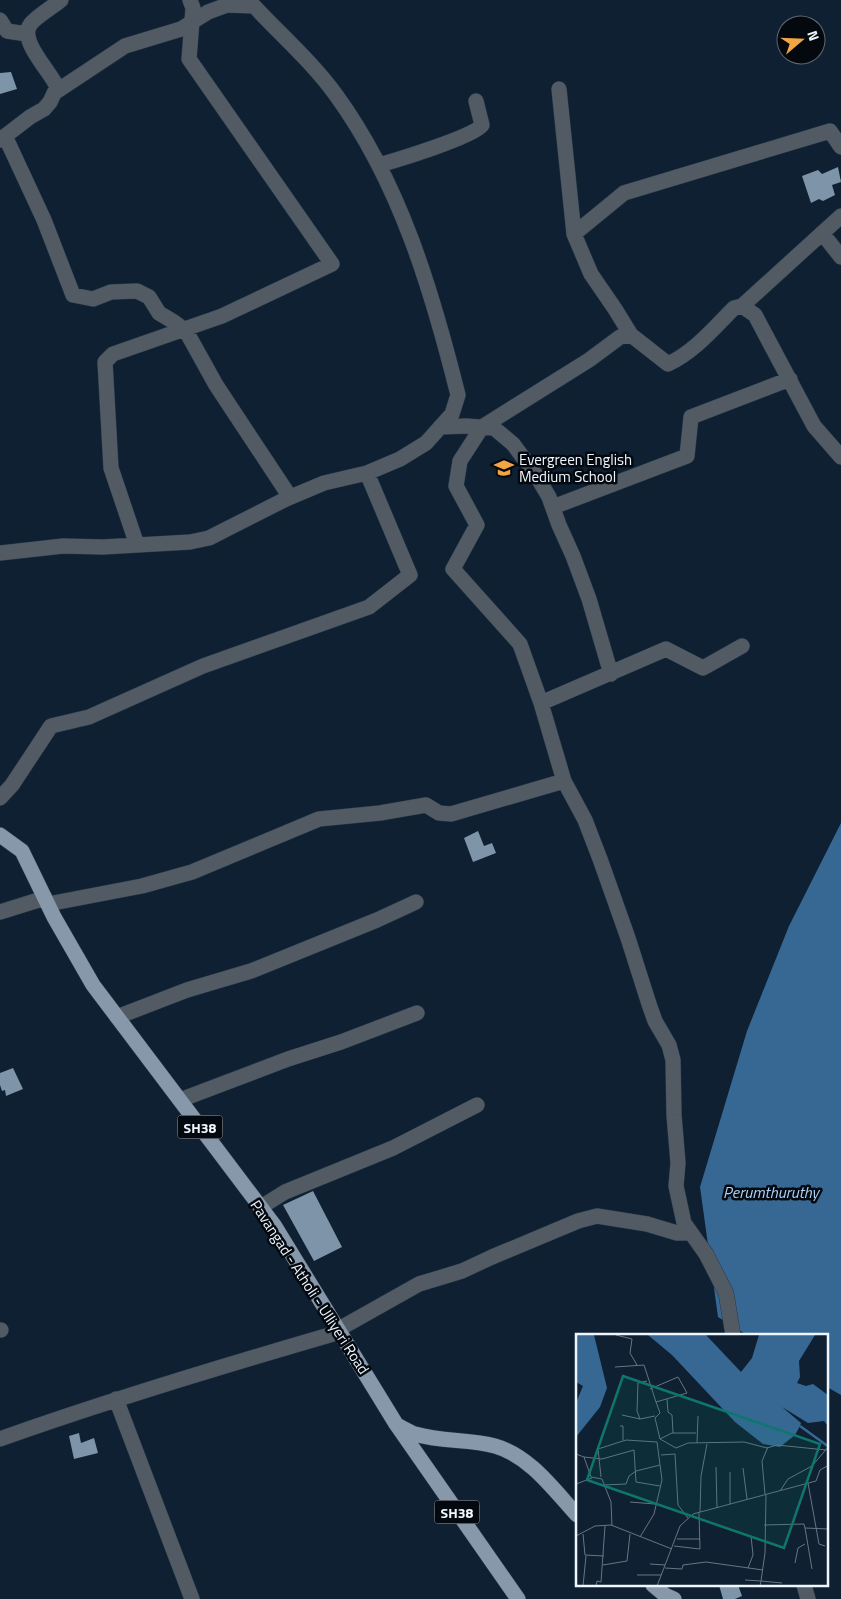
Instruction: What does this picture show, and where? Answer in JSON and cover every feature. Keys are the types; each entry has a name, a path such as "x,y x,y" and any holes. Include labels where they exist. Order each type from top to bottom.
{"main road":[{"name":"Pavangad - Atholi - Ulliyeri Road","path":"0,835 22,851 46,901 93,986 274,1225 396,1424 514,1598"},
{"path":"396,1424 413,1433 496,1446 527,1464 544,1478 576,1514"},
{"path":"654,1586 665,1595 674,1599"}],"street":[{"path":"61,0 30,25 27,34 30,45 54,78 57,87 50,102 44,109 3,138 44,220 73,295 93,299 110,292 137,291 148,297 159,313 183,329 216,385 290,497"},
{"path":"137,545 112,468 105,362 113,354 222,316 332,264 190,59 193,8 190,0"},
{"path":"0,553 63,546 190,542 209,538 290,497 324,483 367,474 400,459 426,443 452,414 458,395 424,272 388,180 337,96 322,76 254,6 227,4 208,12 181,29 124,46 54,93"},
{"path":"0,20 7,31 27,34"},
{"path":"559,89 574,234 591,274 631,335 668,364 694,348 734,308 742,306 841,216"},
{"path":"379,165 461,138 480,128 482,125 476,101"},
{"path":"574,234 624,193 830,131 841,147"},
{"path":"822,233 841,257"},
{"path":"742,306 755,315 814,426 841,457"},
{"path":"631,335 620,336 589,360 482,427 460,461 456,486 477,525 452,569 520,644 541,703 564,781 585,820 613,894 648,1004 669,1045 673,1060 674,1114 678,1163 676,1186 684,1223 706,1254 726,1293 733,1334"},
{"path":"553,507 687,456 691,417 790,379"},
{"path":"440,427 494,428 513,444 536,475 550,497 589,599 611,674"},
{"path":"0,798 12,785 51,726 89,717 203,666 369,607 410,575 367,474"},
{"path":"541,703 666,650 703,668 742,646"},
{"path":"0,912 46,901 142,886 192,872 319,820 380,813 426,805 439,813 451,814 564,781"},
{"path":"117,1017 187,990 251,971 377,920 416,902"},
{"path":"180,1100 417,1013"},
{"path":"261,1207 285,1192 393,1148 477,1104"},
{"path":"0,1439 192,1374 339,1331 419,1284 462,1272 492,1257 578,1221 597,1216 648,1224 677,1233 690,1233"},
{"path":"116,1399 192,1599"},
{"path":"804,1586 808,1599"}],"water":[{"name":"Perumthuruthy","path":"841,823 841,1395 828,1388 828,1334 745,1334 718,1317 700,1187 747,1031 789,926"}],"building":[{"path":"11,72 17,89 0,94 0,73"},
{"path":"838,167 841,182 832,185 835,195 823,201 819,199 811,203 802,176 818,170 822,174"},
{"path":"478,831 484,846 492,843 496,853 473,862 464,838"},
{"path":"13,1068 23,1089 6,1096 5,1090 2,1091 0,1085 0,1073"},
{"path":"313,1191 342,1247 314,1261 283,1205"},
{"path":"79,1433 81,1443 94,1438 98,1453 74,1459 69,1436"},
{"path":"719,1586 738,1586 742,1596 735,1599 723,1599"}],"place":[{"name":"Evergreen English Medium School","path":"504,468"}]}
